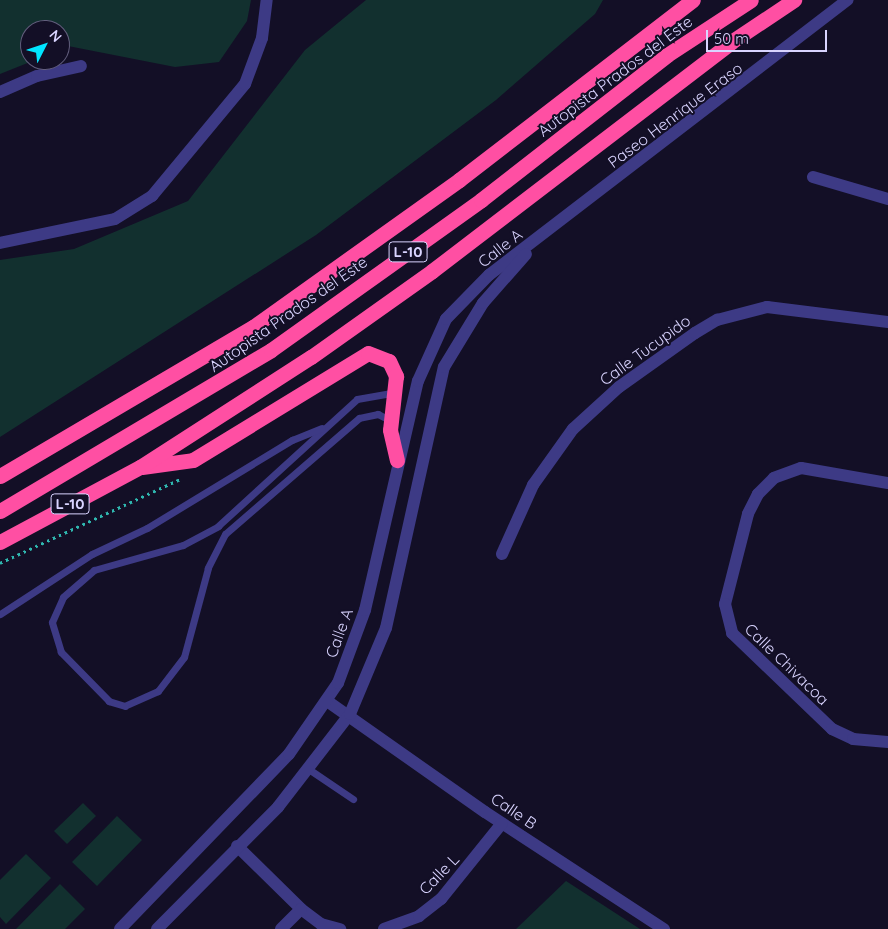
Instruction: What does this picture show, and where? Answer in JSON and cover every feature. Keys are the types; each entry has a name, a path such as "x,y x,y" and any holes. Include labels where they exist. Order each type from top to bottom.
{"highway":[{"name":"Autopista Prados del Este","path":"0,476 253,327 458,180 693,0"},
{"name":"Autopista Prados del Este","path":"0,510 50,483 271,350 481,200 667,56 751,0"},
{"path":"140,467 432,271 731,42 794,0"},
{"path":"140,467 193,460 268,418 361,355 375,354 390,361 396,376 396,392 391,421 397,460"},
{"name":"L-10","path":"0,542 140,467"}],"street":[{"path":"0,243 115,219 152,196 245,84 262,38 267,0"},
{"name":"Paseo Henrique Eraso","path":"543,236 848,0"},
{"path":"0,92 37,76 81,66"},
{"path":"813,177 888,198"},
{"name":"Calle A","path":"120,929 288,754 327,701 365,610 397,460 426,357 446,319 490,275 543,236"},
{"name":"Calle A","path":"157,929 310,770 350,714 386,628 444,367 483,303 543,236"},
{"name":"Calle Tucupido","path":"502,554 533,485 572,429 619,387 695,333 717,320 767,307 888,322"},
{"name":"Calle Chivacoa","path":"888,483 801,468 774,478 758,494 748,514 725,604 732,633 832,729 853,739 888,742"},
{"name":"Calle B","path":"327,701 350,714 502,823 664,929"},
{"name":"Calle L","path":"384,929 419,916 441,899 502,823"},
{"path":"237,846 301,909 322,924 340,929"},
{"path":"281,929 301,909"}],"lane":[{"path":"391,421 378,414 359,418 225,534 208,568 184,657 158,692 141,702 125,706 109,701 61,652 53,638 52,622 63,597 94,570 183,545 218,526 358,398 396,392"},
{"path":"0,614 92,554 146,528 292,440 327,426"},
{"path":"92,554 94,570"},
{"path":"310,770 352,800"}],"green space":[{"path":"0,0 251,0 247,21 219,62 175,67 70,46 70,20 20,20 20,66 0,74"},
{"path":"366,0 603,0 595,14 496,100 316,235 0,437 0,260 74,249 188,201 305,50"},
{"path":"83,803 96,816 67,844 54,831"},
{"path":"117,816 142,840 97,886 72,862"},
{"path":"26,854 51,878 6,924 0,917 0,880"},
{"path":"566,881 640,929 516,929"},
{"path":"60,884 85,909 65,929 16,929"}]}
